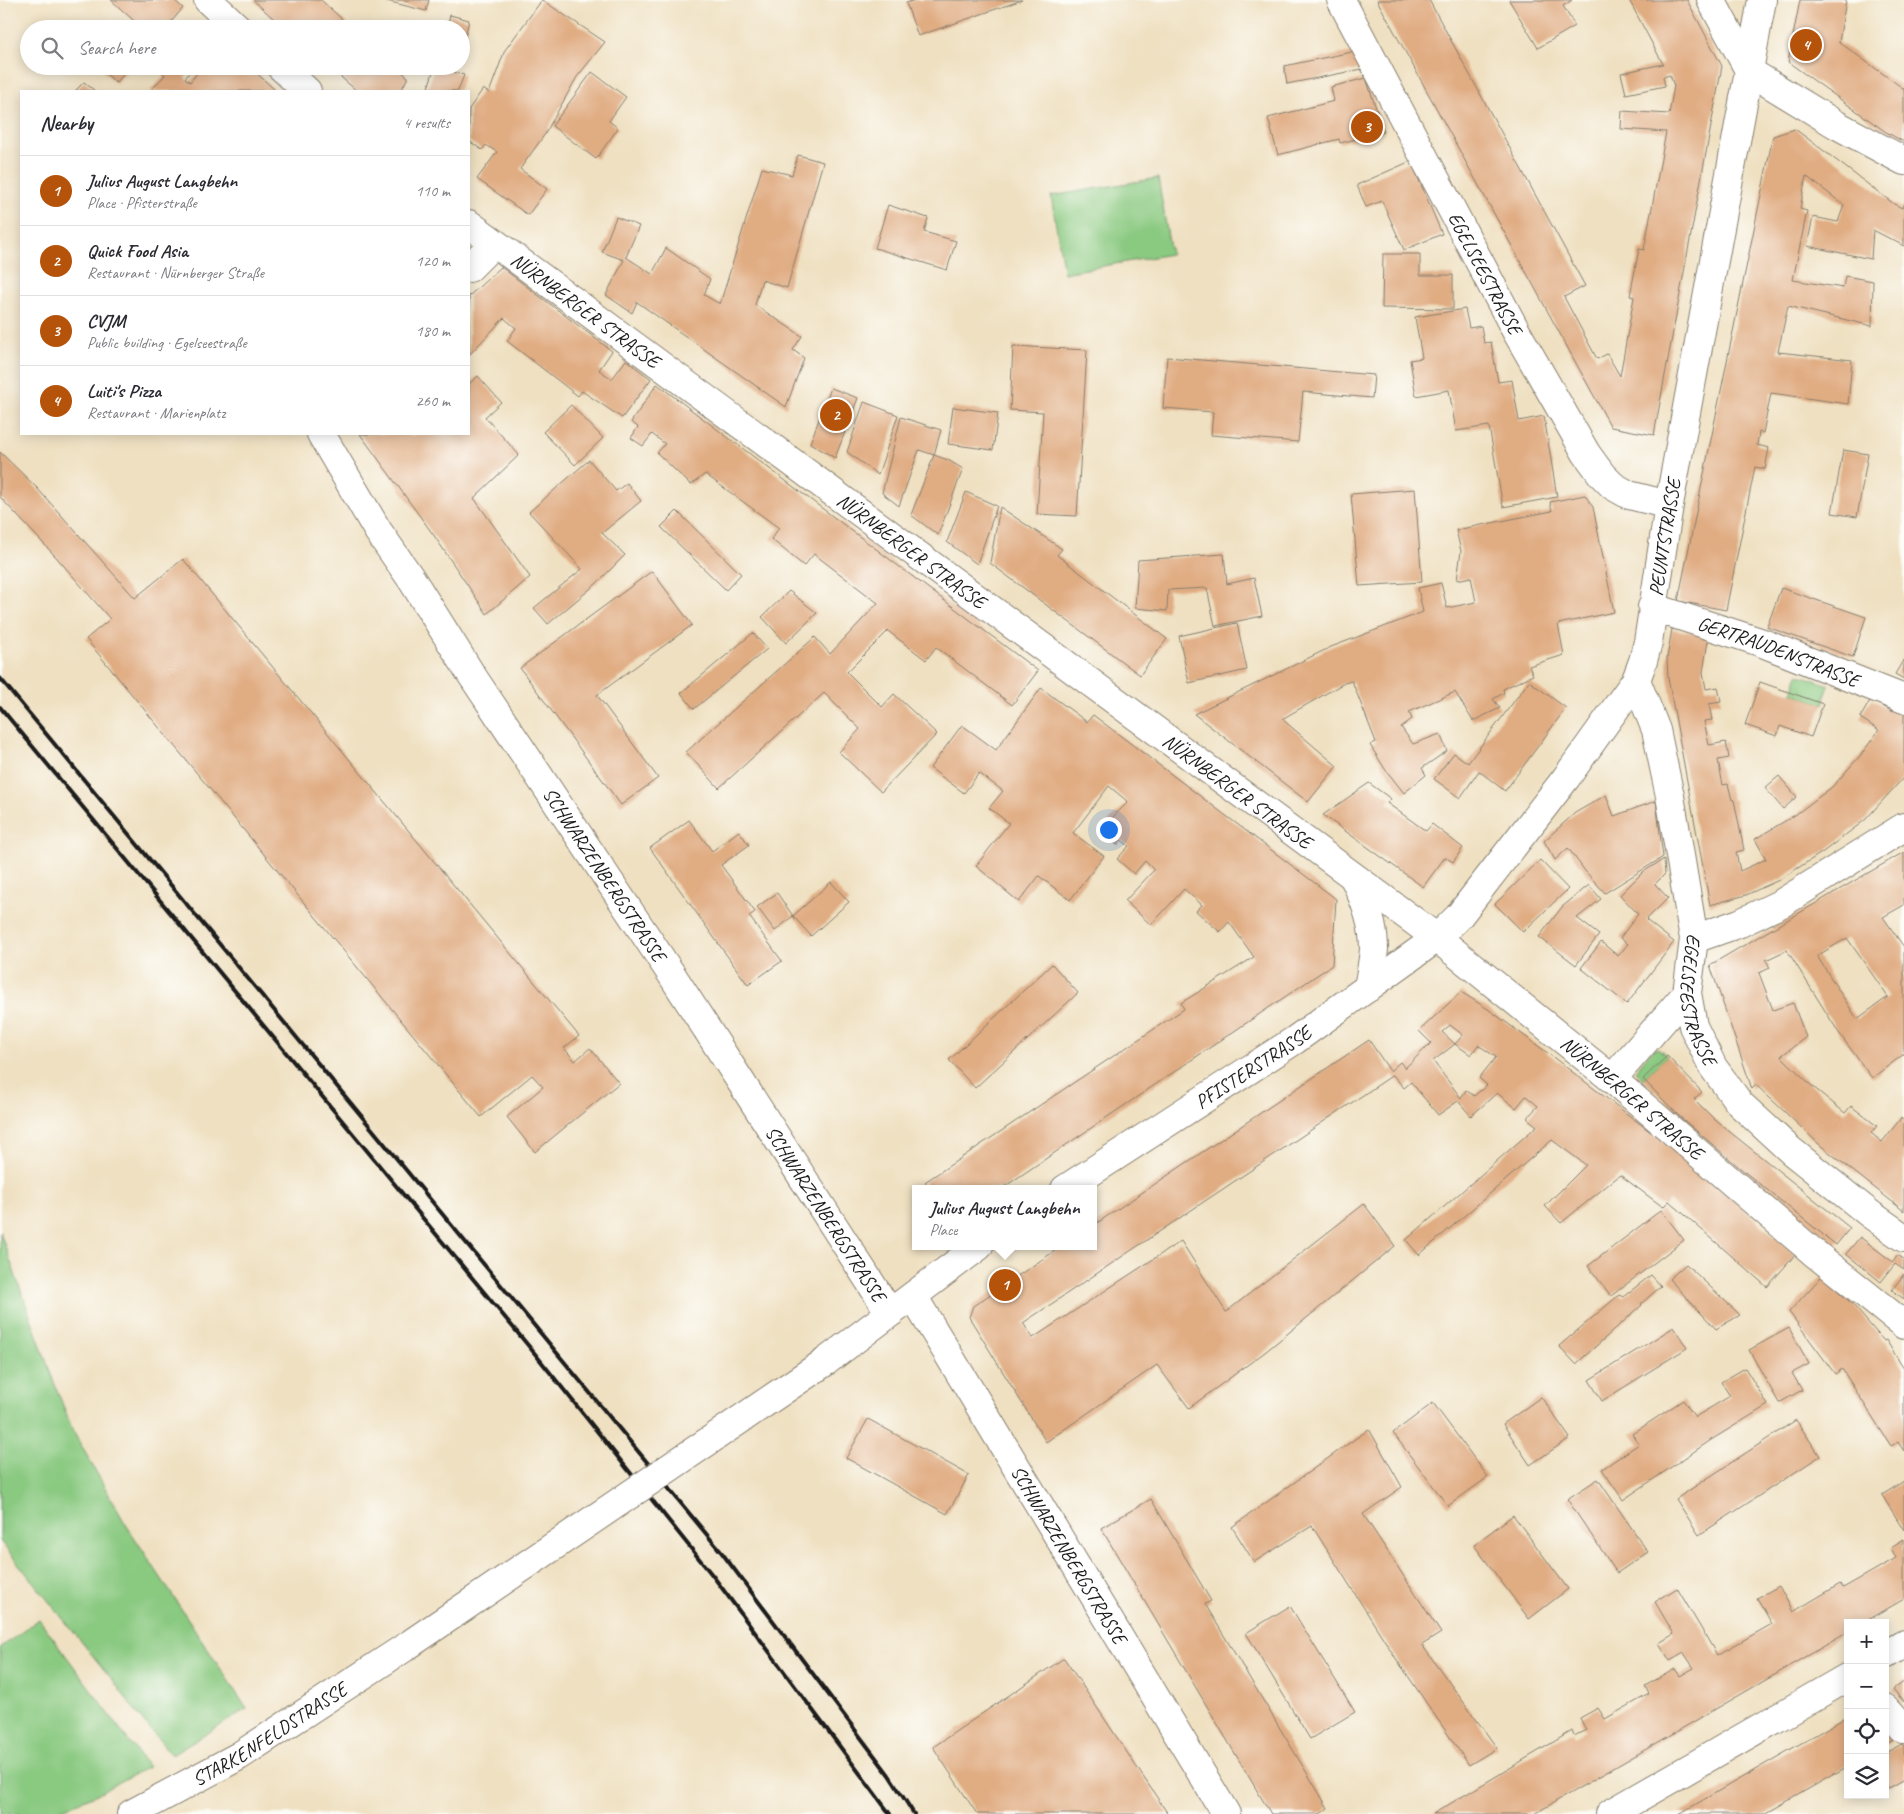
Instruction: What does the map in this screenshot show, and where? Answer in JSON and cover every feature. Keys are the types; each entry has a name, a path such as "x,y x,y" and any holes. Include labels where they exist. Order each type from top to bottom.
{"street":[{"path":"208,0 229,20"},
{"name":"EGELSEESTRASSE","path":"1342,0 1516,331 1586,453 1602,475 1613,486 1629,495 1669,505"},
{"path":"1711,0 1750,72 1837,125 1904,161"},
{"name":"PEUNTSTRASSE","path":"1437,938 1459,916 1560,786 1636,680 1643,661 1669,505 1762,0"},
{"path":"290,75 306,90"},
{"name":"NÜRNBERGER STRASSE","path":"470,225 1437,938 1612,1078 1814,1252 1904,1325"},
{"path":"470,267 494,243"},
{"name":"SCHWARZENBERGSTRASSE","path":"322,435 378,531 670,972 890,1313"},
{"name":"GERTRAUDENSTRASSE","path":"1652,607 1713,625 1760,642 1904,699"},
{"name":"EGELSEESTRASSE","path":"1636,680 1656,730 1670,796 1694,939 1687,993 1694,1026 1713,1066 1740,1104 1790,1150 1870,1214 1904,1238"},
{"path":"1694,939 1740,924 1782,904 1904,827"},
{"name":"NÜRNBERGER STRASSE","path":"1354,878 1363,896 1370,919 1374,950 1368,988"},
{"name":"PFISTERSTRASSE","path":"1071,1185 1295,1040 1437,938"},
{"path":"1612,1078 1687,993"},
{"path":"890,1313 974,1250"},
{"name":"SCHWARZENBERGSTRASSE","path":"913,1296 1226,1814"},
{"name":"STARKENFELDSTRASSE","path":"131,1814 239,1756 362,1676 825,1362 890,1313"},
{"path":"1889,1653 1904,1644"},
{"path":"1610,1814 1844,1679"},
{"path":"1886,1709 1904,1729"}],"green space":[{"path":"1158,178 1171,254 1064,273 1051,196"},
{"path":"1798,674 1829,685 1823,704 1792,693"},
{"path":"1658,1048 1667,1056 1643,1079 1635,1071 1652,1050"},
{"path":"0,1232 73,1431 125,1523 247,1709 172,1755 0,1541"},
{"path":"39,1619 148,1767 95,1795 51,1814 0,1814 0,1648"}],"building":[{"path":"111,0 174,0 183,8 173,20 133,20"},
{"path":"253,0 321,0 343,20 275,20"},
{"path":"383,0 429,0 426,11"},
{"path":"542,0 605,42 577,77 545,134 520,169 547,189 528,215 477,179 497,152 486,145 482,150 470,142 470,108 483,89 489,93 505,50"},
{"path":"915,0 1022,0 918,36 906,3"},
{"path":"1377,0 1429,0 1585,286 1564,297 1597,359 1607,354 1620,376 1634,297 1630,296 1639,249 1644,250 1666,132 1621,129 1622,111 1669,114 1674,86 1670,75 1663,77 1665,86 1626,94 1621,73 1663,64 1629,0 1687,0 1722,66 1654,435 1611,427"},
{"path":"1509,0 1572,0 1563,6 1575,26 1538,48"},
{"path":"1800,0 1846,0 1839,42 1904,89 1904,142 1886,132 1788,62"},
{"path":"450,15 469,20 449,20"},
{"path":"1352,52 1362,69 1287,84 1284,66"},
{"path":"592,72 626,97 609,121 618,128 596,159 552,126"},
{"path":"107,75 123,75 116,83"},
{"path":"165,75 188,75 185,78 190,82 196,75 259,75 275,90 151,90"},
{"path":"338,75 406,75 408,77 402,90 356,90"},
{"path":"432,75 464,75 458,90 427,90"},
{"path":"1366,78 1384,132 1340,143 1339,139 1278,155 1268,118 1334,101 1331,87"},
{"path":"84,82 94,90 76,90"},
{"path":"1795,129 1894,204 1902,208 1904,203 1904,246 1873,230 1871,259 1807,246 1813,217 1838,222 1844,205 1806,176 1800,209 1807,211 1793,280 1843,288 1845,276 1873,281 1872,326 1788,306 1778,352 1852,360 1848,404 1771,393 1763,433 1759,432 1757,445 1769,448 1765,469 1755,467 1726,610 1678,601 1773,136"},
{"path":"798,155 823,162 787,288 762,280 755,305 802,336 793,350 804,358 786,407 637,302 632,313 606,295 624,260 602,252 616,217 639,226 626,257 652,274 666,248 710,279 704,295 720,304 762,168 792,175"},
{"path":"1411,161 1442,234 1404,250 1382,201 1366,207 1357,185"},
{"path":"888,205 928,218 924,232 956,241 947,270 875,248"},
{"path":"1383,254 1420,254 1420,275 1453,275 1453,309 1382,308"},
{"path":"501,267 612,351 599,370 612,379 626,360 651,379 622,418 582,391 578,396 507,341 516,328 504,318 470,354 470,295"},
{"path":"1465,309 1469,328 1481,326 1484,343 1491,342 1498,382 1512,380 1519,421 1544,416 1557,497 1503,507 1489,426 1456,431 1449,390 1416,396 1410,360 1422,358 1415,317"},
{"path":"1013,346 1087,350 1077,516 1037,514 1043,412 1010,410"},
{"path":"1167,357 1374,375 1372,398 1303,392 1298,442 1211,435 1213,412 1163,408"},
{"path":"478,376 501,402 485,417 519,455 474,498 530,577 487,614 435,537 361,435 411,435 412,437 414,435 470,435 470,383"},
{"path":"657,384 1038,671 1012,705 936,647 926,660 888,631 847,672 882,707 894,694 937,734 881,792 839,752 860,729 824,693 719,788 686,752 815,637 830,654 878,603 814,554 804,566 771,539 779,528 705,474 691,485 657,453 665,444 652,434 643,446 631,438 638,427 631,422"},
{"path":"831,388 858,398 835,458 810,443"},
{"path":"864,402 898,415 878,475 847,452"},
{"path":"571,405 603,438 575,465 543,432"},
{"path":"953,407 998,413 993,450 948,444"},
{"path":"901,417 941,430 934,455 919,450 899,506 882,493"},
{"path":"1843,450 1868,454 1857,517 1832,513"},
{"path":"0,452 37,488 135,598 183,559 579,1036 564,1048 575,1061 590,1048 619,1083 535,1152 507,1117 543,1087 532,1075 481,1117 86,639 110,619 0,497"},
{"path":"934,455 948,460 963,469 938,535 911,515"},
{"path":"589,460 616,491 627,483 641,501 602,533 625,555 596,584 548,624 534,608 582,569 529,512"},
{"path":"1415,489 1422,582 1359,586 1351,494"},
{"path":"966,492 997,506 977,564 947,542"},
{"path":"1585,495 1593,507 1614,612 1558,624 1564,655 1529,666 1533,675 1503,689 1504,693 1493,699 1500,708 1473,721 1455,692 1409,712 1412,719 1401,727 1413,744 1440,734 1447,751 1422,768 1426,775 1404,793 1385,769 1370,745 1376,742 1352,681 1344,683 1282,719 1337,766 1308,802 1194,714 1331,647 1423,612 1418,588 1441,583 1447,608 1476,602 1471,577 1457,580 1461,551 1456,530 1552,511 1550,502"},
{"path":"1000,507 1062,549 1057,555 1167,639 1140,675 990,563"},
{"path":"677,511 741,574 726,590 661,527"},
{"path":"1224,554 1227,584 1254,578 1262,616 1215,626 1207,588 1168,590 1167,611 1135,608 1138,560"},
{"path":"652,571 692,625 597,695 658,778 621,805 520,668"},
{"path":"1781,588 1866,617 1853,657 1767,627"},
{"path":"789,591 817,613 786,643 762,617"},
{"path":"1237,623 1247,670 1189,683 1179,636"},
{"path":"1672,629 1709,635 1703,672 1706,689 1718,687 1721,702 1709,704 1712,720 1704,721 1709,745 1726,742 1729,758 1718,760 1723,785 1728,784 1732,800 1734,800 1744,850 1736,852 1740,871 1766,859 1755,839 1795,815 1832,787 1860,756 1879,730 1860,718 1871,699 1893,712 1896,708 1904,713 1904,777 1865,820 1823,852 1779,880 1746,895 1710,905 1668,678 1667,658"},
{"path":"753,633 767,649 694,709 681,693"},
{"path":"1904,659 1904,679 1895,674"},
{"path":"1529,681 1566,708 1505,791 1479,771 1460,798 1434,779 1454,753 1468,763"},
{"path":"1760,682 1823,704 1811,737 1780,726 1777,736 1745,725"},
{"path":"1041,688 1087,722 1093,715 1336,899 1332,965 1007,1185 927,1185 925,1182 1184,1009 1181,1003 1254,957 1229,922 1220,932 1196,911 1202,905 1184,889 1151,925 1125,901 1154,870 1145,861 1134,874 1117,859 1129,846 1121,840 1117,845 1101,829 1128,802 1109,786 1073,833 1104,856 1070,900 1039,876 1019,902 976,866 1009,823 989,808 1003,791 979,773 964,793 930,768 962,725 996,750"},
{"path":"1779,776 1797,797 1783,809 1765,788"},
{"path":"1369,783 1391,799 1387,803 1426,831 1432,824 1463,848 1453,862 1445,857 1423,887 1323,815"},
{"path":"1606,795 1614,816 1656,801 1663,857 1605,893 1568,848 1555,860 1544,841 1575,813"},
{"path":"689,820 712,851 739,831 749,845 721,865 755,912 749,916 782,961 748,985 650,848"},
{"path":"1904,852 1904,905 1883,917 1904,947 1904,1054 1872,1078 1839,1033 1787,950 1766,960 1770,968 1759,973 1773,1010 1793,1003 1806,1037 1781,1056 1812,1086 1845,1113 1851,1106 1877,1126 1871,1133 1882,1142 1901,1118 1904,1121 1904,1211 1820,1145 1756,1085 1752,1089 1710,965","holes":["1847,938 1888,997 1857,1019 1817,956"]},
{"path":"1664,859 1665,874 1655,884 1668,898 1646,920 1674,942 1627,1004 1581,968 1601,942 1618,956 1628,944 1620,938 1638,914 1620,895 1643,872"},
{"path":"1540,860 1568,889 1523,932 1495,904"},
{"path":"831,882 849,902 811,936 793,916"},
{"path":"1589,885 1601,899 1577,918 1599,935 1576,965 1539,937 1562,907"},
{"path":"777,893 793,916 775,931 757,907"},
{"path":"1052,964 1078,993 975,1088 949,1060"},
{"path":"1461,992 1488,1009 1545,1051 1699,1169 1795,1255 1767,1287 1669,1201 1663,1207 1620,1175 1561,1223 1545,1206 1586,1165 1552,1140 1419,1255 1406,1240 1537,1126 1527,1118 1538,1106 1526,1096 1516,1108 1497,1093 1471,1116 1458,1101 1438,1115 1411,1082 1404,1088 1393,1075 1023,1323 1033,1338 1181,1241 1226,1312 1364,1204 1395,1246 1265,1352 1189,1408 1157,1365 1046,1442 969,1317 973,1306 1056,1250 1097,1250 1097,1223 1369,1040 1390,1071 1400,1062 1405,1068 1431,1043 1419,1031","holes":["1450,1025 1463,1035 1455,1044 1442,1032","1455,1044 1471,1055 1478,1045 1496,1057 1479,1078 1487,1085 1474,1096 1466,1090 1461,1098 1433,1061"]},
{"path":"1667,1056 1702,1092 1694,1099 1715,1120 1850,1228 1836,1245 1746,1173 1678,1115 1643,1079"},
{"path":"1661,1210 1684,1240 1611,1296 1588,1266"},
{"path":"1860,1237 1893,1262 1897,1255 1904,1260 1904,1270 1895,1264 1881,1282 1846,1254"},
{"path":"1686,1264 1740,1315 1716,1329 1669,1279"},
{"path":"1904,1274 1904,1299 1892,1290"},
{"path":"1651,1275 1661,1286 1576,1364 1559,1346 1619,1295 1623,1297"},
{"path":"1822,1276 1853,1305 1884,1341 1886,1340 1904,1369 1904,1451 1898,1442 1891,1446 1842,1369 1835,1374 1789,1312"},
{"path":"1674,1327 1687,1348 1602,1401 1589,1380"},
{"path":"1789,1328 1809,1364 1792,1373 1802,1390 1779,1403 1749,1350"},
{"path":"1745,1368 1768,1405 1711,1440 1623,1500 1602,1469 1639,1444 1632,1434 1683,1400 1695,1417 1730,1396 1721,1382"},
{"path":"1541,1397 1570,1438 1530,1465 1503,1424"},
{"path":"1433,1403 1488,1477 1448,1506 1393,1433"},
{"path":"868,1419 969,1475 947,1514 846,1458"},
{"path":"1796,1420 1820,1456 1699,1535 1676,1499"},
{"path":"1369,1429 1402,1487 1363,1514 1441,1633 1422,1645 1497,1748 1469,1765 1397,1660 1312,1526 1254,1562 1232,1527"},
{"path":"1598,1479 1648,1552 1617,1573 1567,1499"},
{"path":"1904,1481 1904,1530 1882,1495"},
{"path":"1151,1499 1211,1601 1205,1604 1328,1808 1320,1814 1271,1814 1101,1528"},
{"path":"1513,1515 1568,1589 1529,1619 1474,1545"},
{"path":"1904,1540 1904,1599 1870,1619 1844,1619 1844,1634 1816,1651 1534,1814 1433,1814 1572,1731 1574,1736 1586,1730 1580,1718 1598,1708 1605,1719 1649,1694 1645,1686 1675,1669 1680,1676 1694,1668 1684,1653 1670,1661 1659,1643 1674,1634 1655,1602 1677,1588 1717,1655 1772,1624 1757,1598 1779,1586 1793,1612 1840,1584 1843,1588 1896,1558 1891,1548"},
{"path":"1290,1606 1355,1712 1310,1739 1246,1633"},
{"path":"1064,1658 1168,1814 977,1814 933,1747"},
{"path":"1904,1681 1904,1702 1893,1689"},
{"path":"1844,1718 1843,1769 1765,1814 1679,1814"},
{"path":"1889,1727 1898,1736 1889,1742"},
{"path":"1902,1744 1904,1746 1904,1780 1889,1788 1889,1754 1889,1751"}],"railway":[{"path":"0,678 722,1553 889,1775 914,1814"},
{"path":"0,707 536,1355 713,1576 890,1814"}],"place":[{"name":"Luiti's Pizza","path":"1806,45"},
{"name":"CVJM","path":"1367,127"},
{"name":"Quick Food Asia","path":"836,415"},
{"name":"Julius August Langbehn","path":"1005,1285"}]}
